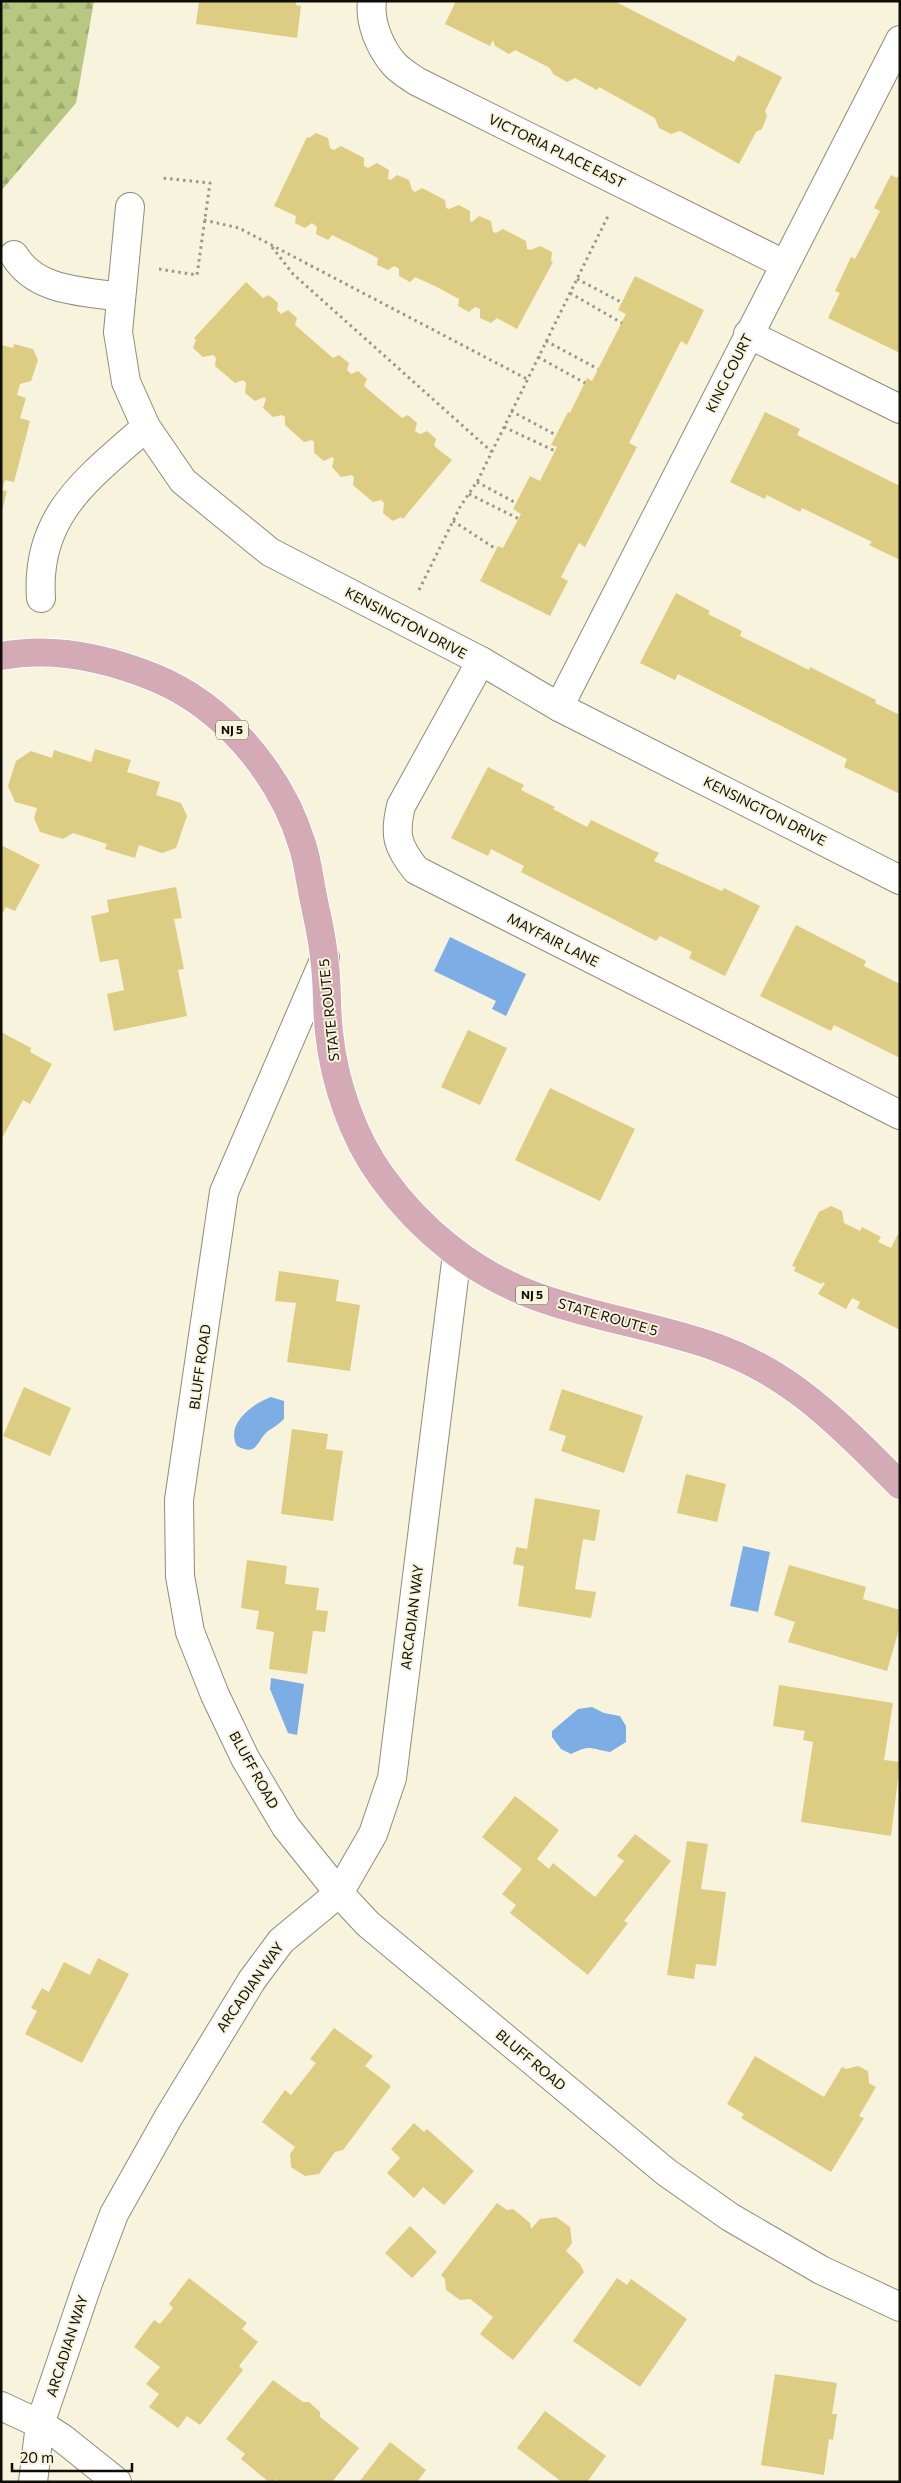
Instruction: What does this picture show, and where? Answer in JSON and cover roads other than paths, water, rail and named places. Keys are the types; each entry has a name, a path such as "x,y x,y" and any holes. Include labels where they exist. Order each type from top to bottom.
{"main road":[{"name":"STATE ROUTE 5","path":"1,656 65,653 116,662 170,684 220,718 253,753 282,796 302,844 324,958 329,1032 335,1070 354,1127 380,1175 415,1218 457,1254 480,1270 534,1296 718,1348 773,1373 826,1412 900,1485"}],"street":[{"name":"VICTORIA PLACE EAST","path":"372,1 371,8 377,36 394,64 416,81 784,264"},
{"name":"KING COURT","path":"559,706 900,40"},
{"name":"KENSINGTON DRIVE","path":"130,207 118,332 126,382 146,427 183,481 270,552 480,661 559,706 900,880"},
{"path":"14,255 21,266 43,283 121,297"},
{"path":"748,334 900,409"},
{"path":"41,598 41,561 56,520 80,486 146,427"},
{"name":"MAYFAIR LANE","path":"480,661 401,806 396,828 402,852 416,870 900,1115"},
{"name":"BLUFF ROAD","path":"324,958 224,1192 179,1500 180,1576 190,1632 216,1695 245,1758 286,1827 339,1893 368,1924 666,2172 730,2216 822,2270 900,2307"},
{"name":"ARCADIAN WAY","path":"33,2482 40,2424 88,2283 114,2214 221,2028 281,1941 339,1893 373,1834 392,1778 457,1254"},
{"path":"1,2406 40,2424 62,2438 117,2482"}],"water":[{"path":"450,937 526,974 506,1016 492,1009 496,1001 434,971"},
{"path":"271,1397 284,1401 284,1419 268,1431 253,1449 249,1450 237,1446 234,1438 237,1423 249,1410"},
{"path":"743,1546 770,1552 758,1612 730,1606"},
{"path":"271,1678 304,1684 297,1735 288,1733 270,1689"},
{"path":"592,1707 604,1713 620,1716 626,1726 626,1742 610,1752 587,1748 571,1754 561,1749 552,1737 552,1731 578,1709"}]}
